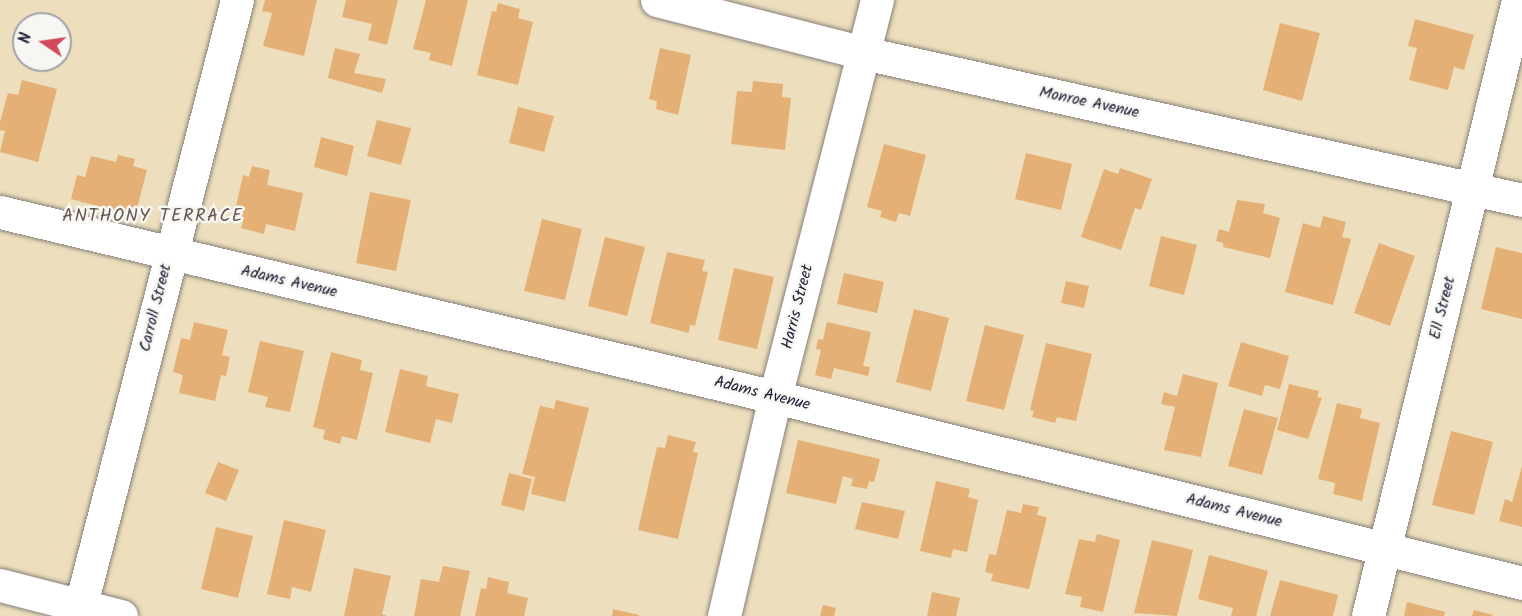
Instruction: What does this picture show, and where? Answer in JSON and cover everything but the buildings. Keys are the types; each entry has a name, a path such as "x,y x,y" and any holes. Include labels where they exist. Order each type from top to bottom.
{"street":[{"name":"Carroll Street","path":"79,611 237,0"},
{"name":"Monroe Avenue","path":"657,0 864,53 1522,200"},
{"name":"Harris Street","path":"724,616 775,397 878,0"},
{"name":"Ell Street","path":"1368,616 1518,0"},
{"name":"Adams Avenue","path":"0,213 775,397 1522,583"},
{"path":"0,585 79,611 121,616"}],"district":[{"name":"ANTHONY TERRACE","path":"153,217"}]}
